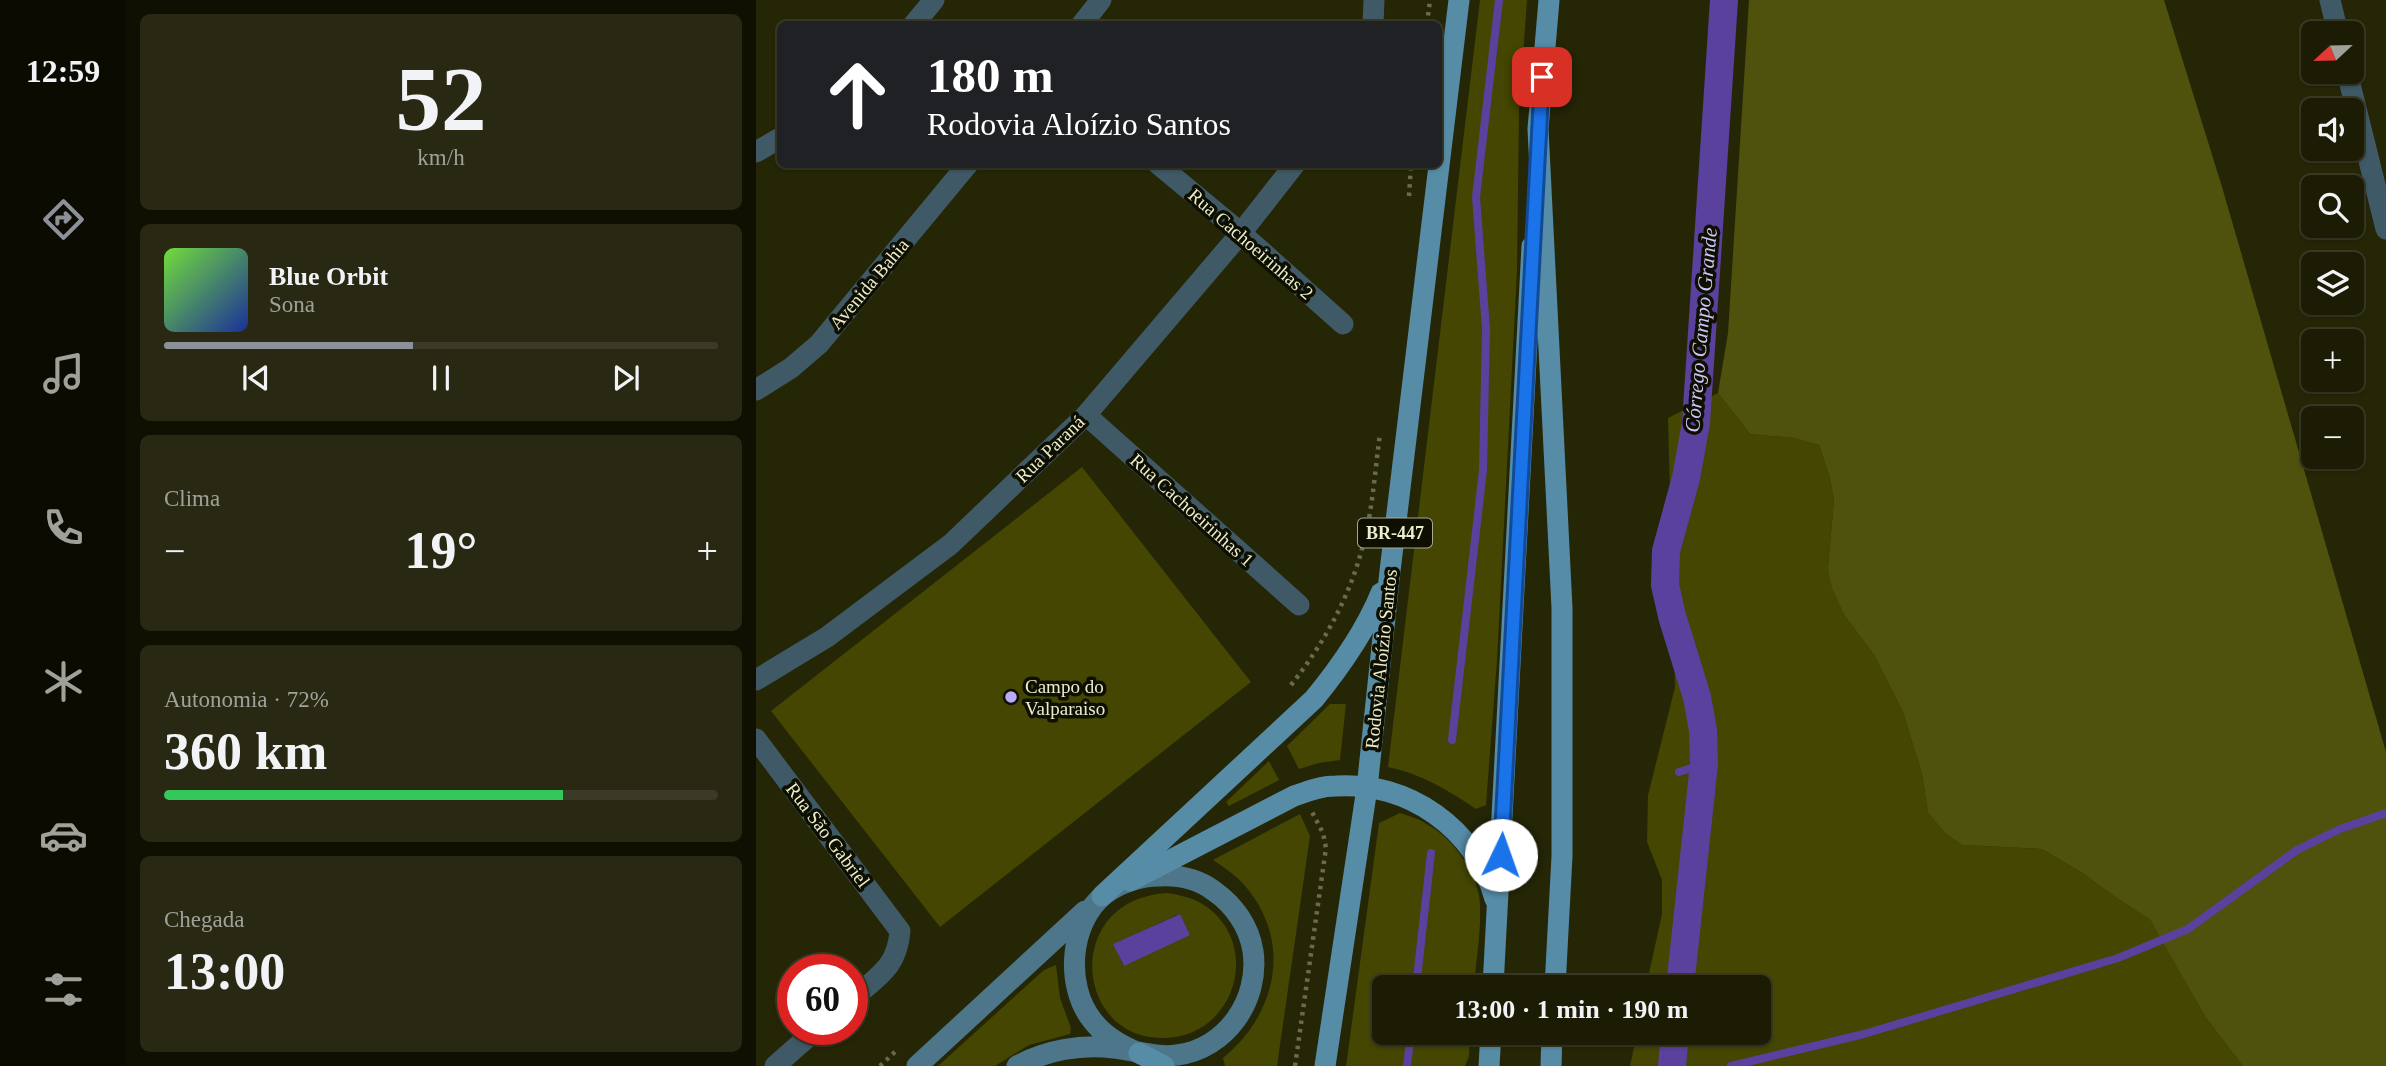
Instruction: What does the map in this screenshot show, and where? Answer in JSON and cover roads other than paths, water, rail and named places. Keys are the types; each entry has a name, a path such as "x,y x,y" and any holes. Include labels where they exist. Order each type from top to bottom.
{"main road":[{"name":"Rodovia Aloízio Santos","path":"1442,141 1459,0"},
{"path":"1494,975 1538,129 1549,0"},
{"path":"1538,129 1562,608 1562,856 1556,975"},
{"name":"Rodovia Aloízio Santos","path":"1325,1066 1367,788 1439,168"},
{"path":"917,1066 1314,699 1356,642 1375,608 1390,572"},
{"path":"1164,1066 1120,1045 1104,1033 1090,1018 1080,1000 1074,981 1073,960 1077,940 1091,911 1102,896 1301,793 1334,786 1367,788 1394,793 1420,803 1443,818 1463,837 1491,884 1498,911"},
{"path":"1017,1066 1046,1054 1089,1046 1159,1056 1179,1055 1216,1040 1243,1010 1251,991 1254,961 1247,932 1238,914 1224,898 1208,886 1189,878 1149,876 1130,881"},
{"path":"1489,1066 1490,1045"},
{"path":"1551,1066 1552,1045"},
{"path":"1139,1053 1156,1066"}],"street":[{"path":"916,21 934,0"},
{"path":"1084,21 1101,0"},
{"path":"1373,21 1374,0"},
{"path":"2330,0 2335,21"},
{"path":"2350,84 2386,229"},
{"path":"756,152 777,140"},
{"name":"Avenida Bahia","path":"756,390 791,368 819,344 965,168"},
{"name":"Rua Cachoeirinhas 2","path":"1163,168 1343,324"},
{"name":"Rua Paraná","path":"756,680 827,637 951,544 1086,415 1241,233 1292,168"},
{"name":"Rua Cachoeirinhas 1","path":"1086,415 1299,605"},
{"name":"Rua São Gabriel","path":"756,739 900,931 898,948 890,966 868,985"},
{"path":"775,1066 799,1045"}],"waterway":[{"path":"1452,740 1483,470 1486,329 1476,197 1499,0"},
{"name":"Córrego Campo Grande","path":"1681,975 1704,764 1703,730 1697,697 1665,585 1666,551 1686,478 1696,423 1724,0"},
{"path":"1679,772 1704,764"},
{"path":"1731,1066 1864,1034 2118,958 2188,929 2297,850 2340,829 2386,813"},
{"path":"1417,975 1431,853"},
{"path":"1407,1066 1409,1045"},
{"name":"Córrego Campo Grande","path":"1672,1066 1674,1045"}],"place":[{"name":"Campo do Valparaiso","path":"1011,697"}]}
